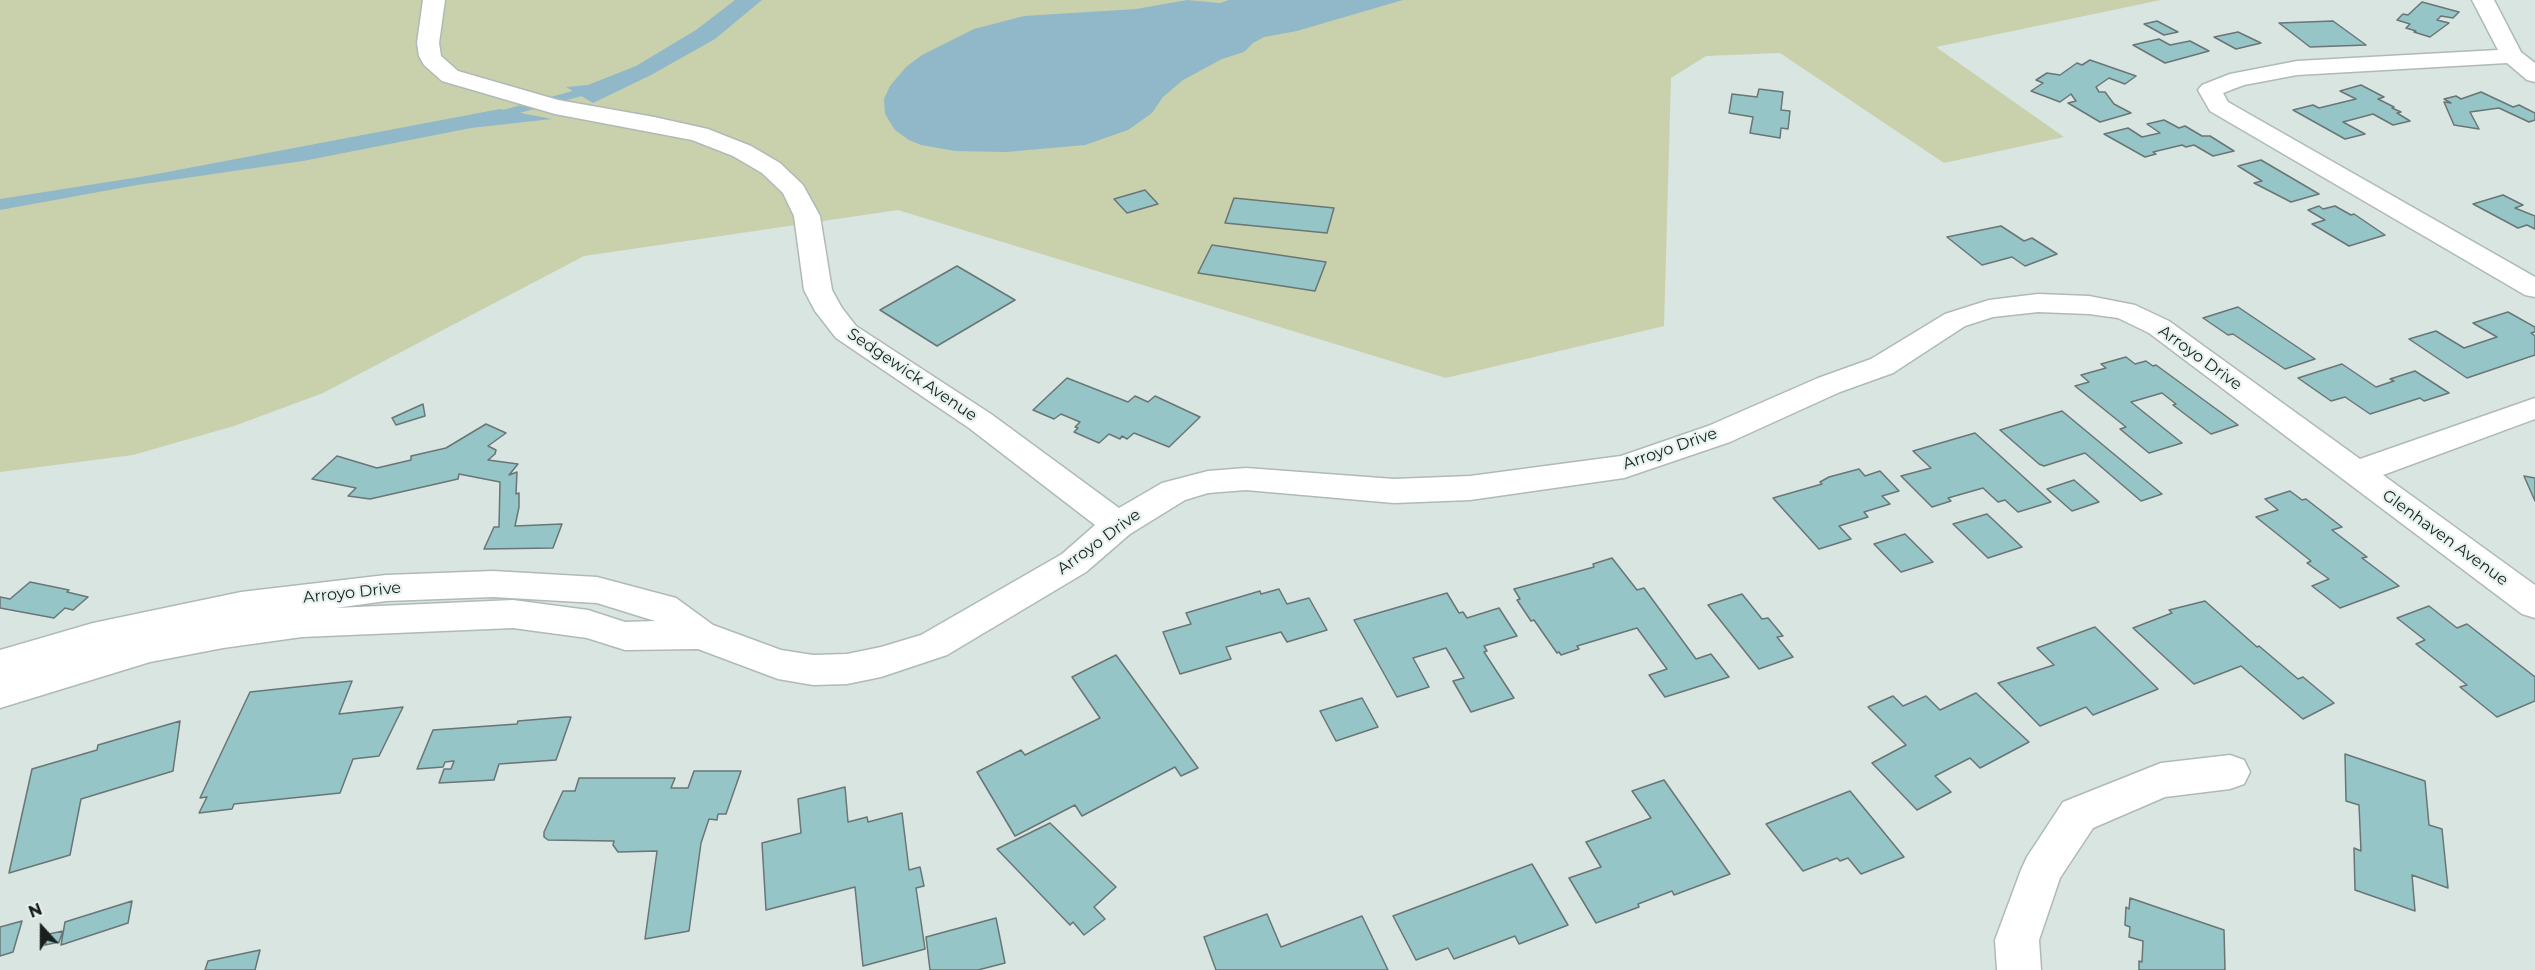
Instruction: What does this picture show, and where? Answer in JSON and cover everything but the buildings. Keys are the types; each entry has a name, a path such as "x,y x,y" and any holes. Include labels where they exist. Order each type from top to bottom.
{"street":[{"name":"Sedgewick Avenue","path":"434,0 428,43 432,60 450,76 546,104 699,134 742,152 771,168 794,190 807,216 819,290 830,311 846,332 980,421 1118,525"},
{"path":"2483,0 2512,56 2535,75"},
{"path":"2512,56 2297,68 2238,79 2210,90 2218,106 2535,289"},
{"name":"Arroyo Drive","path":"0,665 93,637 241,606 386,588 493,584 597,590 663,608 700,635 778,664 813,670 847,669 880,662 934,645 1074,563 1118,525 1174,491 1208,482 1246,479 1394,491 1470,488 1624,467 1719,434 1829,385 1882,366 1955,320 1989,309 2038,303 2089,304 2125,311 2159,327 2355,473"},
{"path":"2355,473 2535,408"},
{"name":"Glenhaven Avenue","path":"2355,473 2535,604"},
{"name":"Arroyo Drive","path":"0,693 150,648 223,634 302,623 513,614 588,624 625,636 700,635"},
{"path":"2019,970 2017,940 2042,870 2078,815 2161,780 2229,772"}],"green space":[{"path":"0,0 2161,0 1936,47 2064,137 1944,163 1780,53 1706,56 1671,78 1664,326 1446,378 898,210 584,256 323,393 234,426 133,455 0,472"}],"water":[{"path":"735,0 762,0 715,39 651,75 593,103 566,87 588,85 636,66 696,30"},
{"path":"1187,0 1220,3 1229,0 1403,0 1297,31 1264,37 1244,52 1222,59 1183,80 1163,97 1152,113 1128,130 1085,145 1006,152 955,151 921,145 909,140 895,130 885,114 884,99 890,86 906,67 922,55 974,29 1024,16 1136,9"},
{"path":"500,109 552,119 471,128 303,161 137,185 0,210 0,199 146,176"}],"waterway":[{"path":"502,114 590,90"}]}
